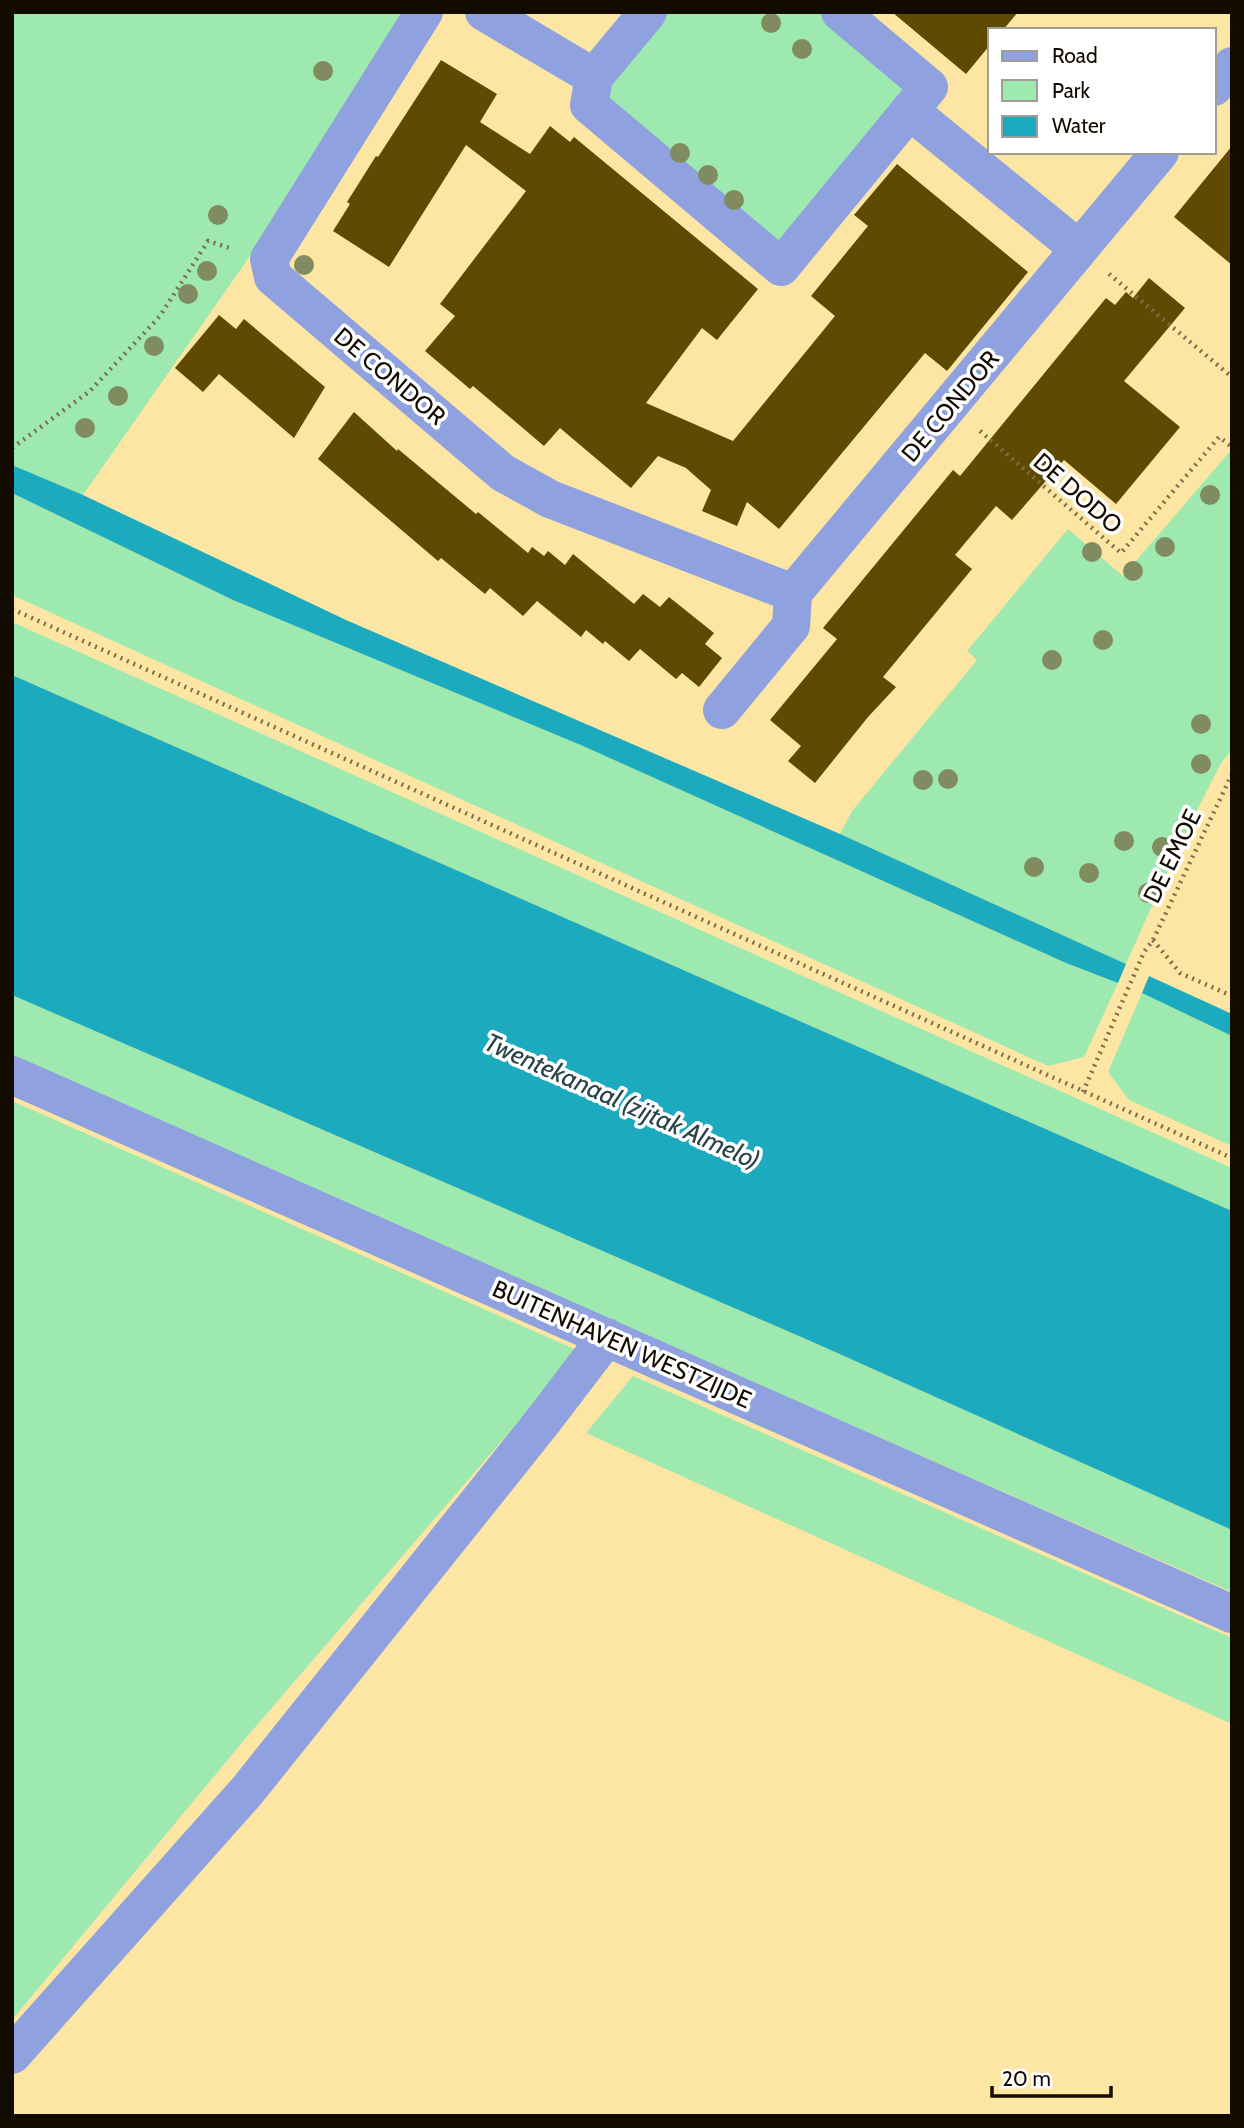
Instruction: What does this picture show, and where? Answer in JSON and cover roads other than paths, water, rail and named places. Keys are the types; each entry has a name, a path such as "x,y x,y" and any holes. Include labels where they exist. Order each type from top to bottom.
{"street":[{"name":"DE CONDOR","path":"424,12 269,259 273,277 503,473 550,499 793,593 1158,154"},
{"path":"484,12 594,77"},
{"path":"648,12 594,77 589,105 781,267 929,87 840,12"},
{"path":"1216,86 1232,66"},
{"path":"1216,90 1232,104"},
{"path":"910,111 1079,249"},
{"path":"722,710 791,626 793,593"},
{"name":"BUITENHAVEN WESTZIJDE","path":"12,1075 1232,1614"},
{"path":"12,2055 247,1791 607,1337"}],"water":[{"path":"12,465 83,495 346,620 840,834 1126,964 1118,983 1066,963 583,746 233,600 12,493"},
{"name":"Twentekanaal (zijtak Almelo)","path":"12,675 1232,1211 1232,1530 815,1343 12,995"},
{"path":"1149,976 1232,1014 1232,1036 1142,993"}]}
